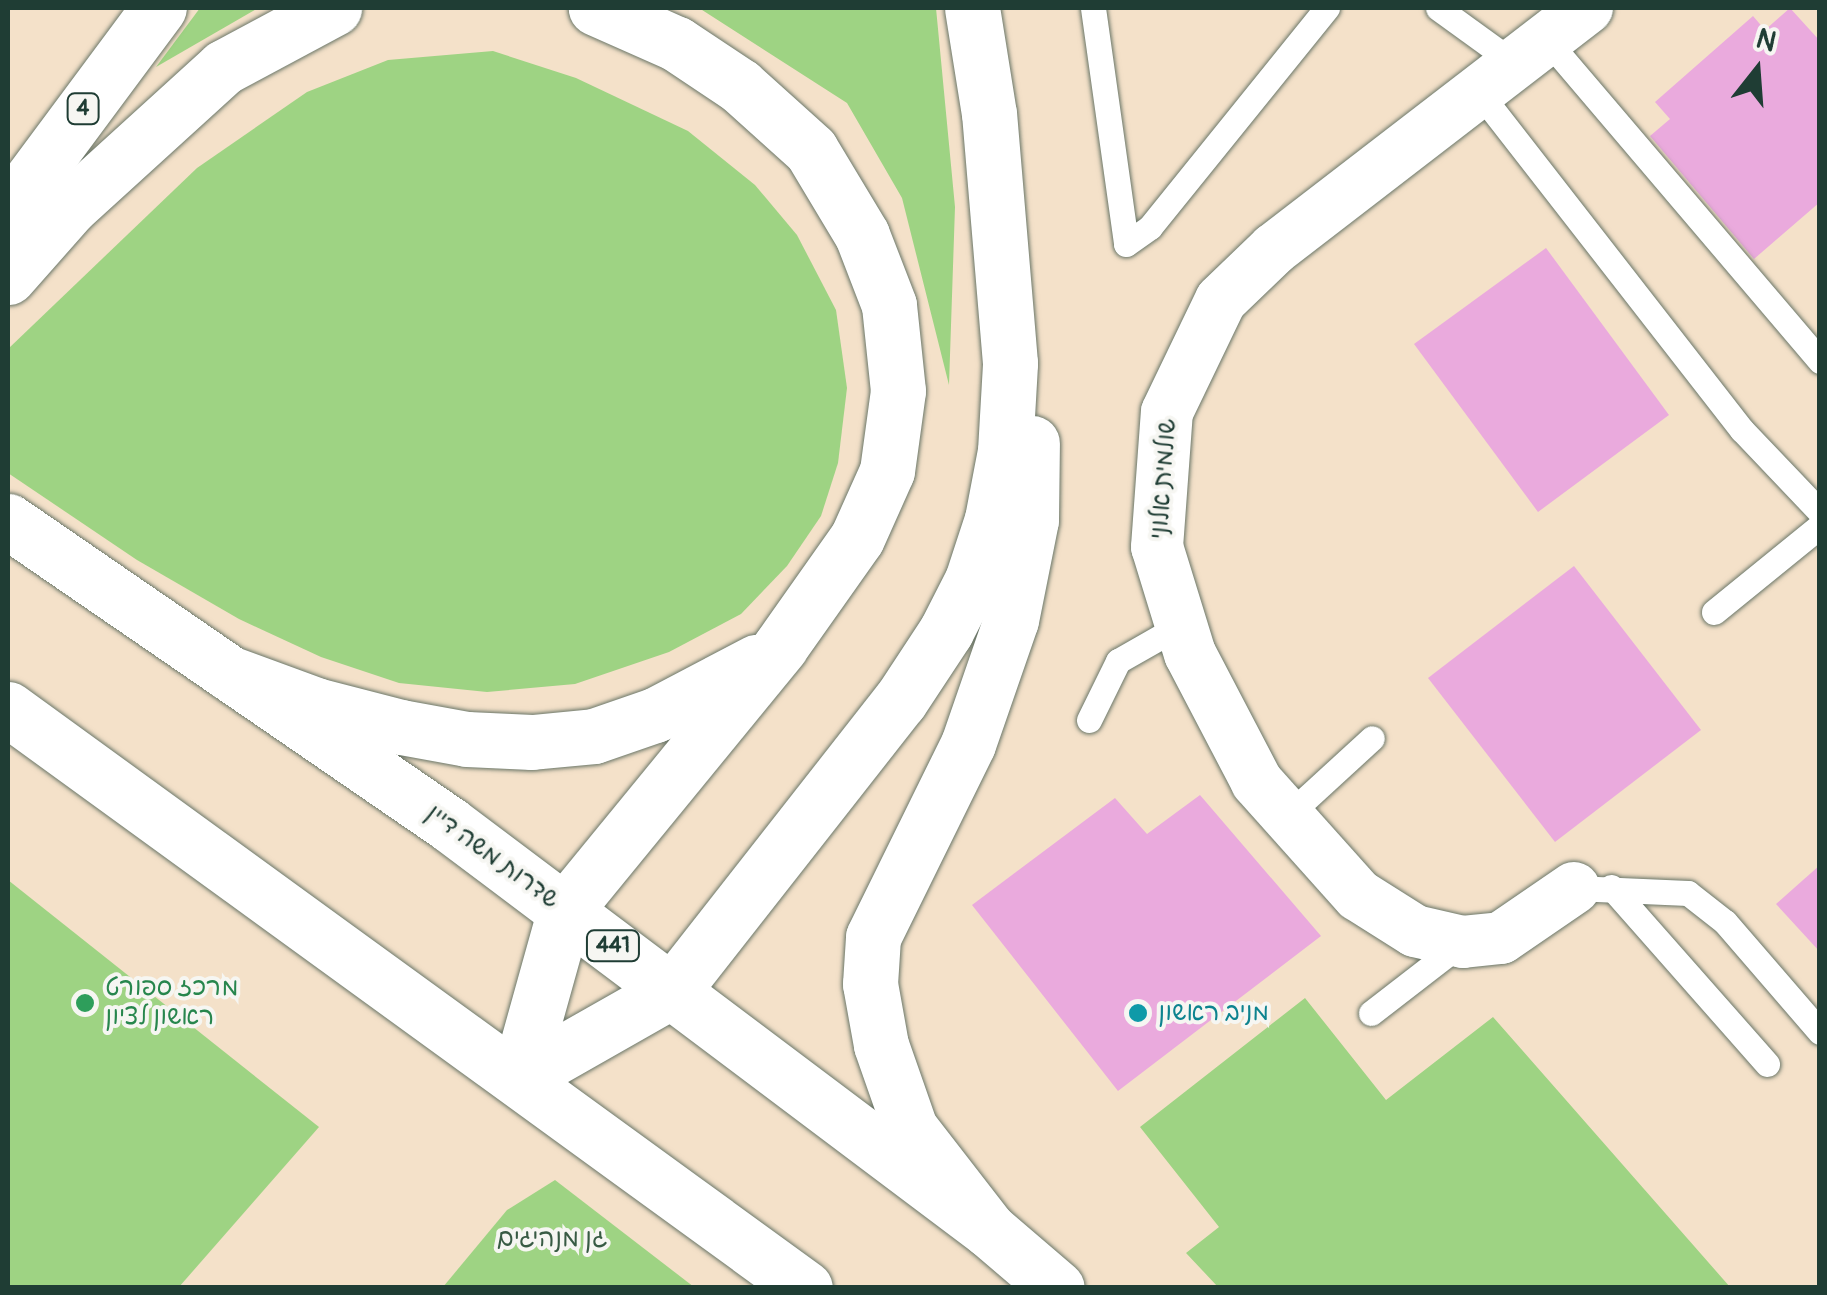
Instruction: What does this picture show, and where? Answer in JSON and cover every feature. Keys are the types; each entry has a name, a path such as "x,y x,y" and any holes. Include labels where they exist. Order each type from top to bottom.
{"main road":[{"name":"4","path":"8,211 158,8"},
{"path":"8,278 70,207 224,67 334,8"},
{"path":"518,1078 565,910 780,647 858,538 887,471 898,391 889,305 862,235 811,150 740,86 678,44 596,8"},
{"path":"518,1078 673,990 900,701 946,631 972,580 992,519 1004,451 1010,363 989,114 972,8"},
{"path":"989,1230 910,1128 882,1045 870,984 873,937 968,744 1011,620 1032,520 1032,444 1010,363"},
{"name":"שדרות משה דיין","path":"8,521 565,910 989,1230 1057,1288"},
{"path":"228,673 316,705 401,727 467,739 532,742 594,736 655,715 780,647"},
{"path":"8,710 805,1288"}],"street":[{"name":"שולמית אלוני","path":"1587,8 1274,250 1222,300 1167,412 1158,547 1190,654 1257,782 1358,896 1415,931 1463,942 1501,938 1592,888"}],"lane":[{"path":"1093,8 1126,244 1150,227 1326,8"},
{"path":"1438,8 1513,65 1820,361"},
{"path":"1513,65 1742,430 1820,512"},
{"path":"1714,612 1820,526"},
{"path":"1089,720 1118,662 1181,624"},
{"path":"1287,816 1372,738"},
{"path":"1592,888 1688,893 1724,922 1820,1032"},
{"path":"1592,888 1767,1064"},
{"path":"1371,1013 1463,942"}],"green space":[{"path":"200,8 258,8 156,67"},
{"path":"699,8 936,8 955,207 949,385 902,198 847,103"},
{"path":"493,51 576,78 688,131 755,185 797,235 836,310 847,388 838,463 821,516 787,566 741,614 669,652 575,684 487,692 399,683 321,657 239,619 137,560 8,473 8,349 197,168 307,92 388,60"},
{"name":"מרכז ספורט ראשון לציון","path":"8,880 319,1127 179,1287 8,1287"},
{"path":"1305,998 1386,1100 1493,1017 1730,1287 1218,1287 1186,1253 1219,1227 1140,1127"},
{"name":"גן מנהיגים","path":"555,1180 694,1287 443,1287 507,1210"}],"building":[{"path":"1790,8 1820,41 1820,202 1754,259 1650,136 1670,119 1655,102 1753,16 1765,30"},
{"path":"1546,248 1669,415 1538,512 1414,344"},
{"path":"1574,566 1701,730 1555,842 1428,678"},
{"name":"מניב ראשון","path":"1200,795 1321,936 1118,1091 972,905 1115,798 1147,834"},
{"path":"1820,865 1820,952 1776,904"}],"place":[{"name":"מרכז ספורט ראשון לציון","path":"85,1003"},
{"name":"מניב ראשון","path":"1138,1013"}]}
